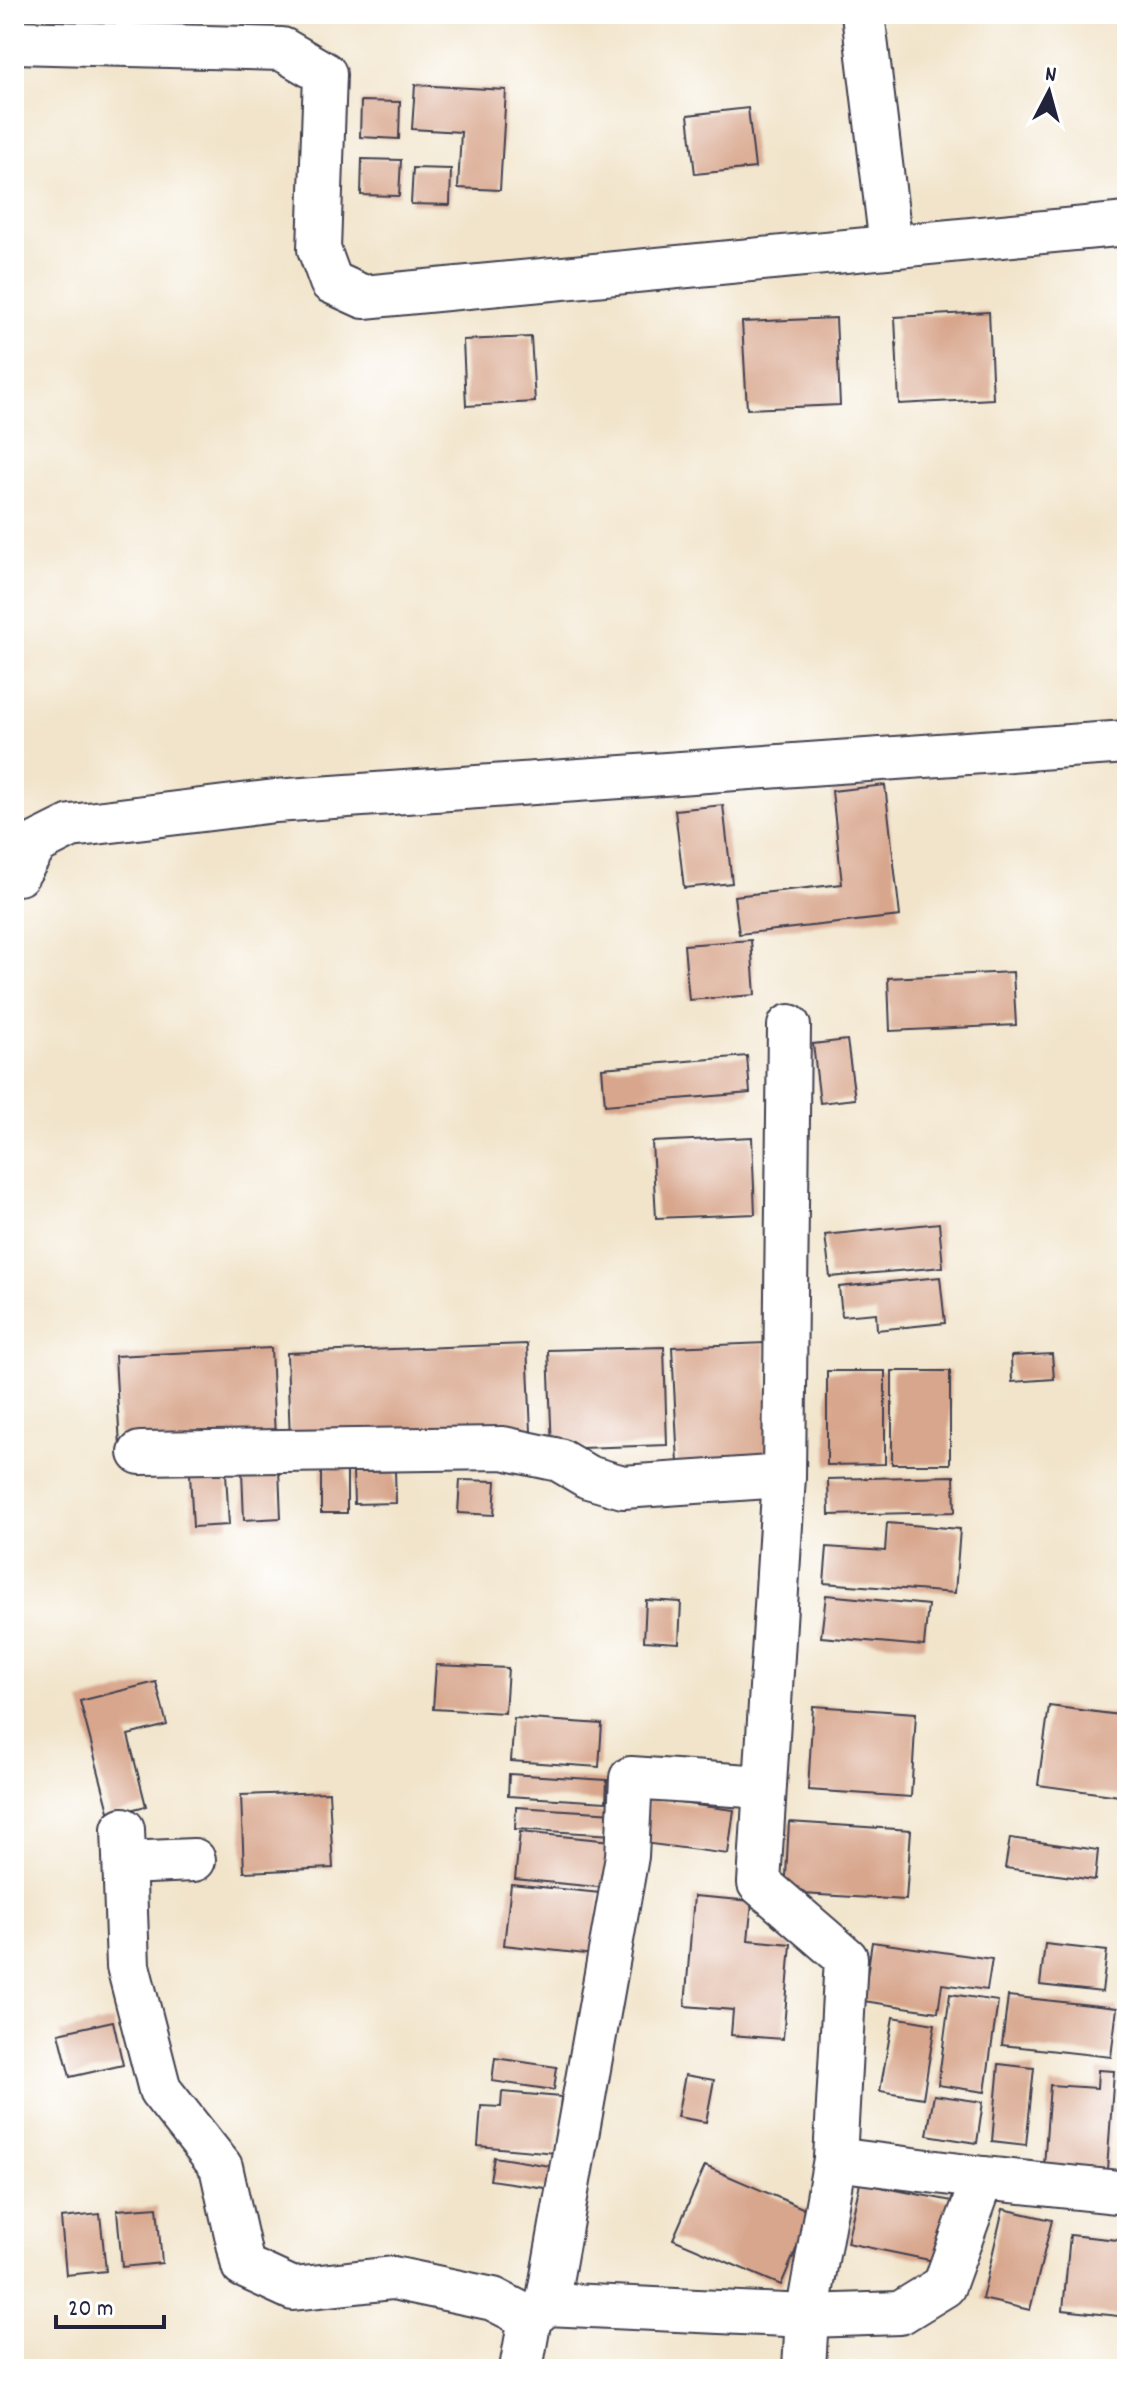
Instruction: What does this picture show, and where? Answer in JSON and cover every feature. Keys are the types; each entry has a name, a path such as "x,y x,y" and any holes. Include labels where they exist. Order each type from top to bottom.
{"street":[{"path":"863,14 891,246"},
{"path":"14,42 282,49 325,74 319,249 331,282 364,297 1127,224"},
{"path":"14,874 18,874 37,843 71,826 275,801 1127,742"},
{"path":"789,1026 784,1476 759,1883 846,1958 835,2159 807,2316 804,2369"},
{"path":"140,1453 503,1448 559,1460 588,1477 623,1487 784,1476"},
{"path":"521,2369 539,2311 627,1856 631,1778 764,1787"},
{"path":"194,1860 124,1846 128,1966 160,2090 221,2167 243,2266 293,2289 393,2278 539,2311 807,2316 900,2313 944,2286 983,2178"},
{"path":"835,2159 1127,2193"}],"building":[{"path":"415,85 506,90 500,190 458,188 461,132 412,129"},
{"path":"361,101 400,102 399,139 360,137"},
{"path":"748,108 755,168 695,174 688,115"},
{"path":"362,159 401,160 399,196 361,195"},
{"path":"413,168 451,169 450,205 411,204"},
{"path":"989,312 993,399 899,404 895,317"},
{"path":"836,318 840,405 747,409 742,322"},
{"path":"531,337 535,402 466,406 463,340"},
{"path":"885,785 900,916 739,934 734,896 842,884 832,791"},
{"path":"723,805 732,883 684,888 675,810"},
{"path":"751,940 755,995 689,1000 684,945"},
{"path":"1013,972 1016,1025 890,1031 888,978"},
{"path":"847,1040 855,1099 820,1103 813,1044"},
{"path":"747,1056 750,1093 605,1105 602,1068"},
{"path":"752,1137 755,1214 656,1218 652,1142"},
{"path":"939,1223 943,1267 830,1277 825,1235"},
{"path":"940,1277 945,1323 877,1330 876,1313 842,1316 839,1287"},
{"path":"765,1343 770,1459 678,1463 672,1347"},
{"path":"527,1344 531,1432 290,1442 287,1353"},
{"path":"664,1347 667,1445 552,1449 548,1350"},
{"path":"271,1348 275,1438 120,1447 115,1356"},
{"path":"1052,1354 1054,1379 1012,1382 1011,1356"},
{"path":"827,1371 885,1371 885,1464 827,1465"},
{"path":"892,1371 950,1371 950,1464 892,1464"},
{"path":"347,1467 347,1513 321,1513 321,1468"},
{"path":"279,1469 281,1518 244,1520 242,1471"},
{"path":"395,1471 396,1503 354,1504 353,1472"},
{"path":"226,1473 229,1525 193,1527 190,1474"},
{"path":"954,1476 955,1512 829,1515 828,1479"},
{"path":"460,1480 496,1481 494,1515 458,1513"},
{"path":"887,1523 960,1529 955,1593 824,1583 827,1547 885,1551"},
{"path":"826,1595 928,1605 924,1646 821,1637"},
{"path":"646,1600 681,1602 679,1643 644,1641"},
{"path":"436,1665 508,1668 505,1713 433,1709"},
{"path":"156,1682 167,1725 128,1735 146,1806 110,1815 80,1701"},
{"path":"813,1706 916,1713 911,1797 808,1790"},
{"path":"1049,1706 1127,1716 1127,1797 1038,1785"},
{"path":"514,1718 602,1724 599,1767 511,1761"},
{"path":"509,1774 607,1780 606,1802 508,1796"},
{"path":"329,1792 333,1868 244,1872 241,1795"},
{"path":"648,1799 734,1810 728,1854 643,1843"},
{"path":"516,1807 615,1813 613,1835 515,1829"},
{"path":"789,1822 911,1830 906,1900 785,1893"},
{"path":"520,1832 611,1841 607,1888 515,1879"},
{"path":"1010,1838 1098,1850 1095,1880 1005,1868"},
{"path":"511,1884 600,1893 594,1955 504,1945"},
{"path":"694,1896 752,1901 748,1940 791,1944 783,2039 731,2035 733,2010 685,2006"},
{"path":"872,1942 992,1959 987,1990 942,1984 938,2012 863,2001"},
{"path":"1045,1944 1107,1951 1102,1992 1040,1985"},
{"path":"950,1994 998,2001 985,2092 938,2085"},
{"path":"1008,1996 1117,2008 1111,2057 1002,2045"},
{"path":"893,2017 935,2024 923,2098 880,2091"},
{"path":"113,2021 123,2065 70,2077 59,2033"},
{"path":"495,2058 557,2067 554,2090 492,2081"},
{"path":"999,2064 1034,2068 1026,2145 992,2141"},
{"path":"1098,2070 1114,2071 1107,2170 1044,2166 1050,2085 1097,2088"},
{"path":"685,2075 714,2080 706,2122 677,2117"},
{"path":"502,2092 561,2097 556,2153 478,2146 481,2106 501,2107"},
{"path":"934,2095 983,2102 977,2143 927,2135"},
{"path":"494,2157 556,2167 552,2189 490,2180"},
{"path":"705,2166 812,2212 781,2285 673,2239"},
{"path":"860,2183 952,2201 939,2262 847,2243"},
{"path":"157,2207 162,2263 122,2267 117,2210"},
{"path":"1003,2209 1052,2220 1030,2310 982,2299"},
{"path":"100,2214 106,2271 66,2275 61,2218"},
{"path":"1070,2235 1127,2241 1127,2317 1063,2310"}]}
